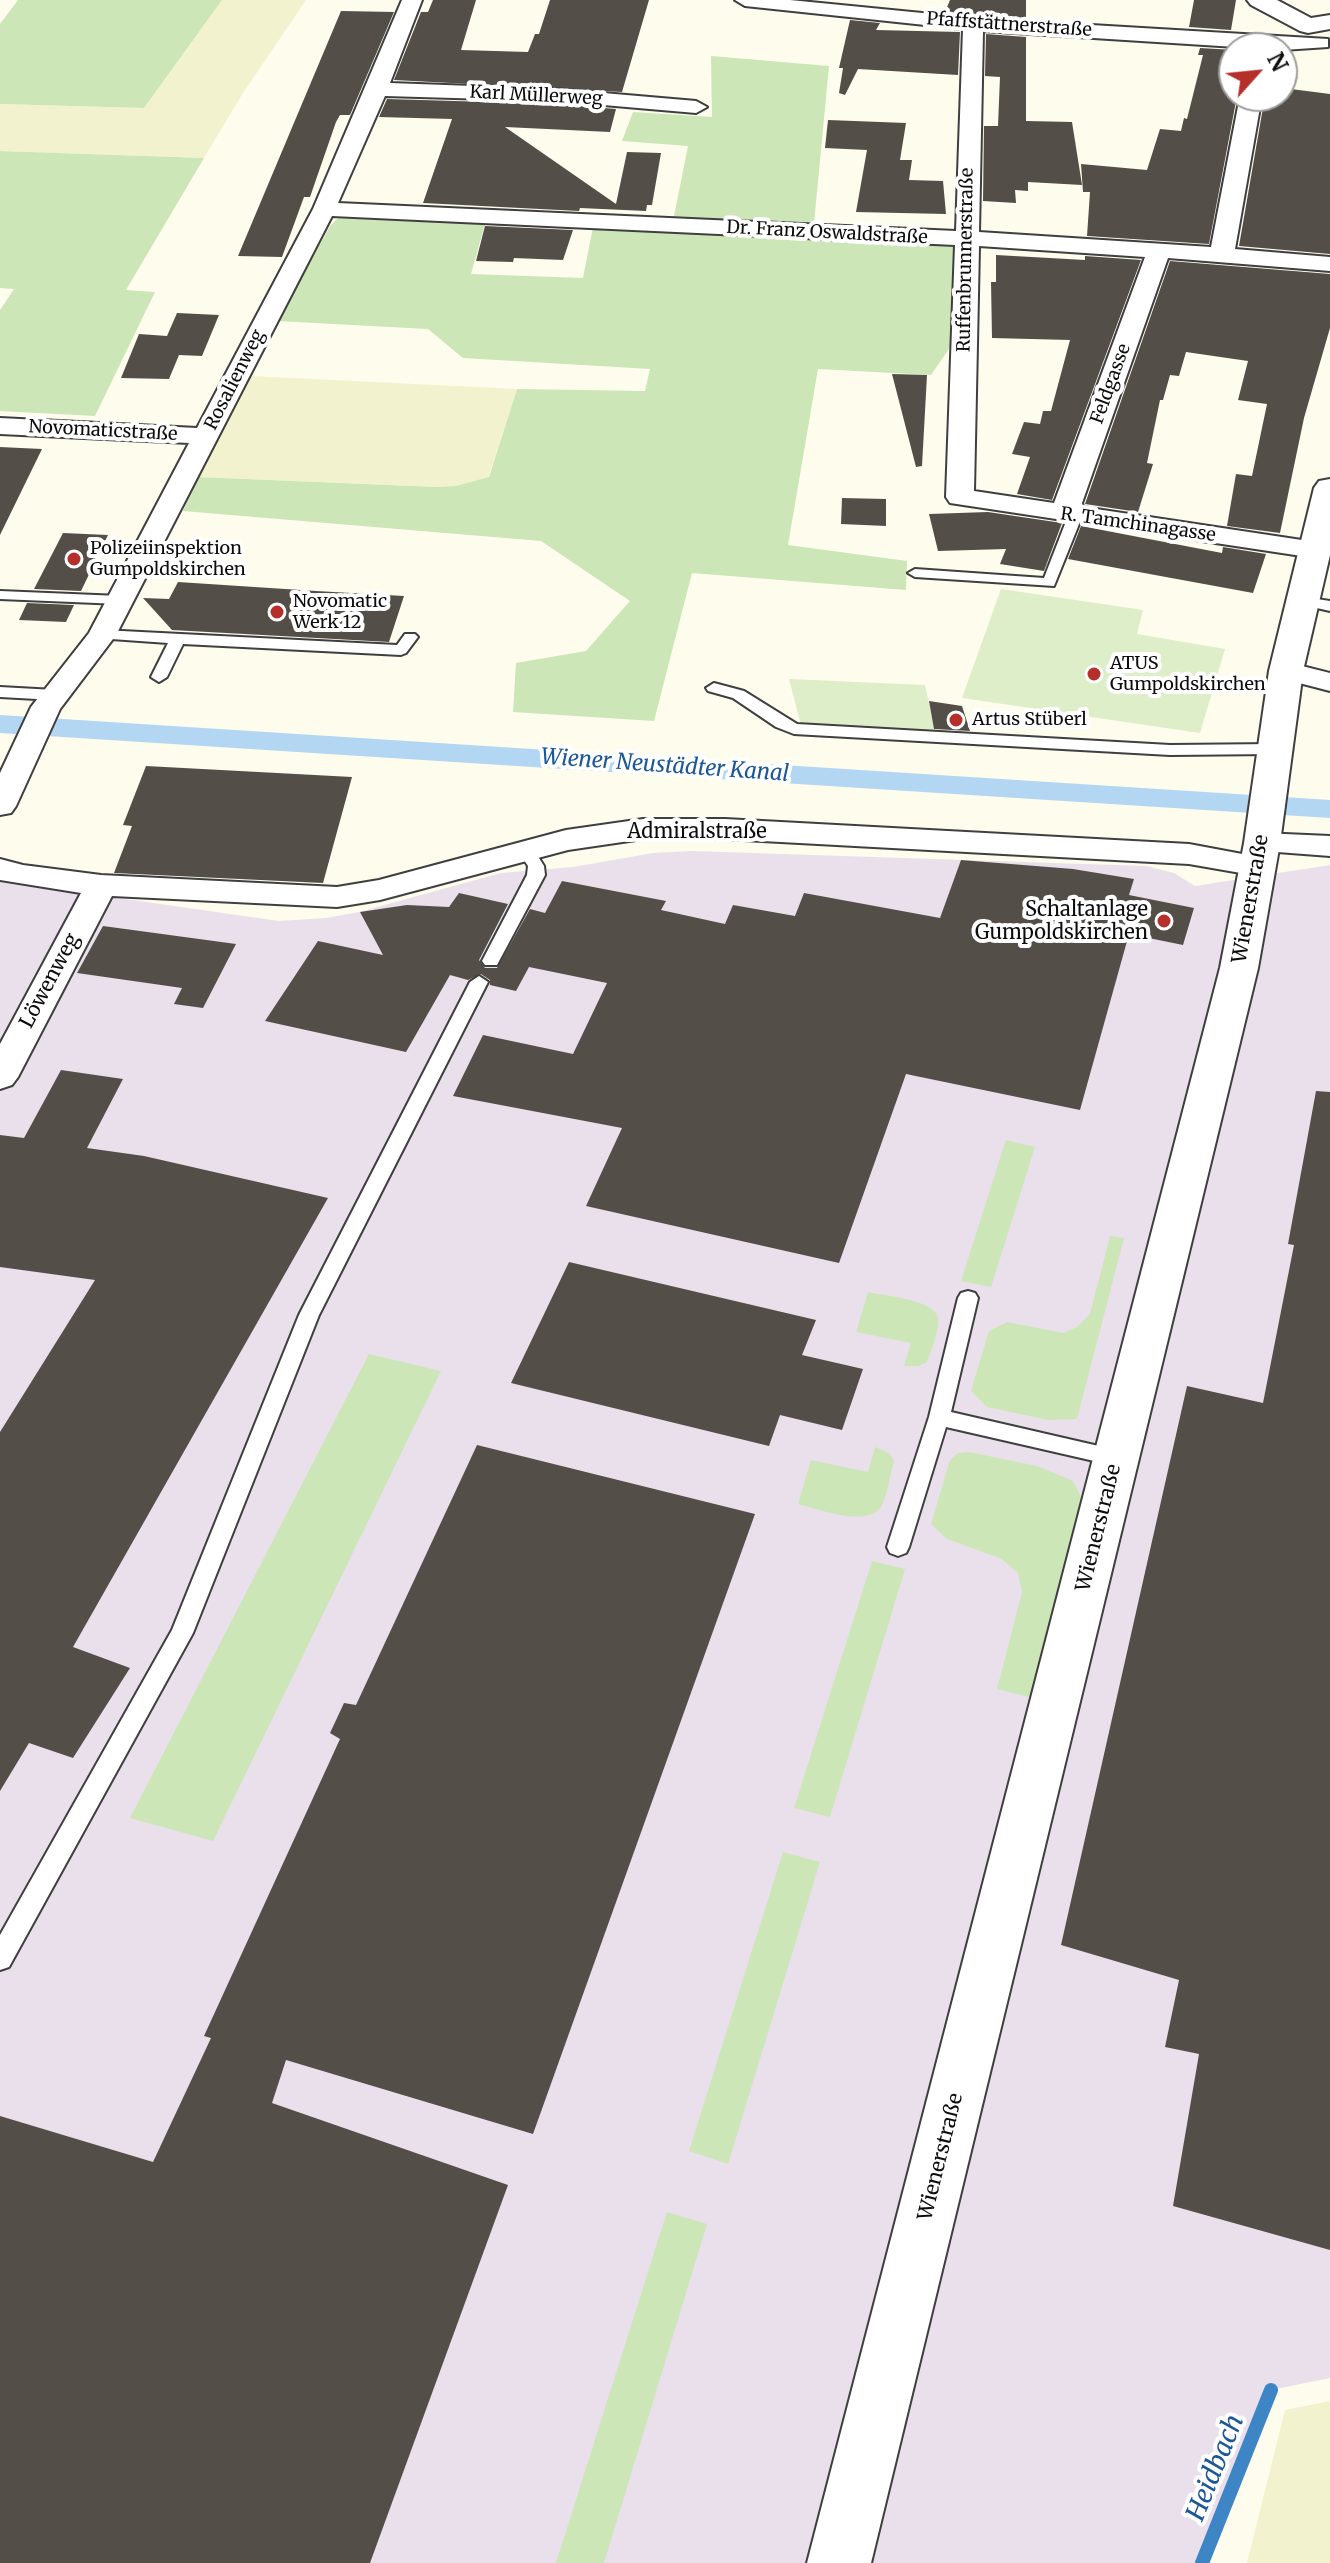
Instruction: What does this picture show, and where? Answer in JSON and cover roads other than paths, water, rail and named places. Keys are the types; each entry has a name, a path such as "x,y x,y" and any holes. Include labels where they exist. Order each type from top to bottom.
{"street":[{"name":"Rosalienweg","path":"0,806 49,704 102,635 324,209 412,0"},
{"name":"Pfaffstättnerstraße","path":"745,0 830,6 973,24 1218,41"},
{"path":"1259,0 1321,32"},
{"path":"1275,0 1321,32"},
{"name":"Ruffenbrunnerstraße","path":"960,497 973,24"},
{"name":"Pfaffstättnerstraße","path":"1298,37 1321,32"},
{"name":"Karl Müllerweg","path":"377,89 557,95 696,107"},
{"path":"1222,254 1248,112"},
{"name":"Dr. Franz Oswaldstraße","path":"324,209 967,240 1222,254 1330,264"},
{"name":"Feldgasse","path":"1071,515 1068,503 1158,252"},
{"name":"Novomaticstraße","path":"0,426 206,436"},
{"name":"Wienerstraße","path":"839,2563 1239,968 1266,813 1286,671 1317,603 1315,550 1330,488"},
{"name":"R. Tamchinagasse","path":"960,497 1315,550"},
{"path":"1286,671 1330,682"},
{"name":"Admiralstraße","path":"0,869 20,875 101,885 337,897 380,890 566,840 643,829 725,829 1189,854 1266,813 1330,846"},
{"name":"Löwenweg","path":"0,1077 9,1040 101,885"}],"lane":[{"path":"915,573 1049,583 1072,524 1071,515"},
{"path":"0,595 120,600"},
{"path":"102,635 401,650 410,637"},
{"path":"159,677 177,641"},
{"path":"714,688 739,692 777,724 794,729 1170,750 1266,813"},
{"path":"0,692 49,704"},
{"path":"491,961 536,875 536,866 526,851"},
{"path":"0,1959 182,1633 309,1315 479,982"},
{"path":"898,1547 939,1417 968,1298"},
{"path":"939,1417 1116,1458"}],"waterway":[{"name":"Wiener Neustädter Kanal","path":"0,724 1330,809"},
{"name":"Heidbach","path":"1202,2563 1271,2390"}],"place":[{"name":"Polizeiinspektion Gumpoldskirchen","path":"74,559"},
{"name":"Novomatic Werk 12","path":"277,612"},
{"name":"ATUS Gumpoldskirchen","path":"1094,674"},
{"name":"Artus Stüberl","path":"956,720"},
{"name":"Schaltanlage Gumpoldskirchen","path":"1164,921"}]}
